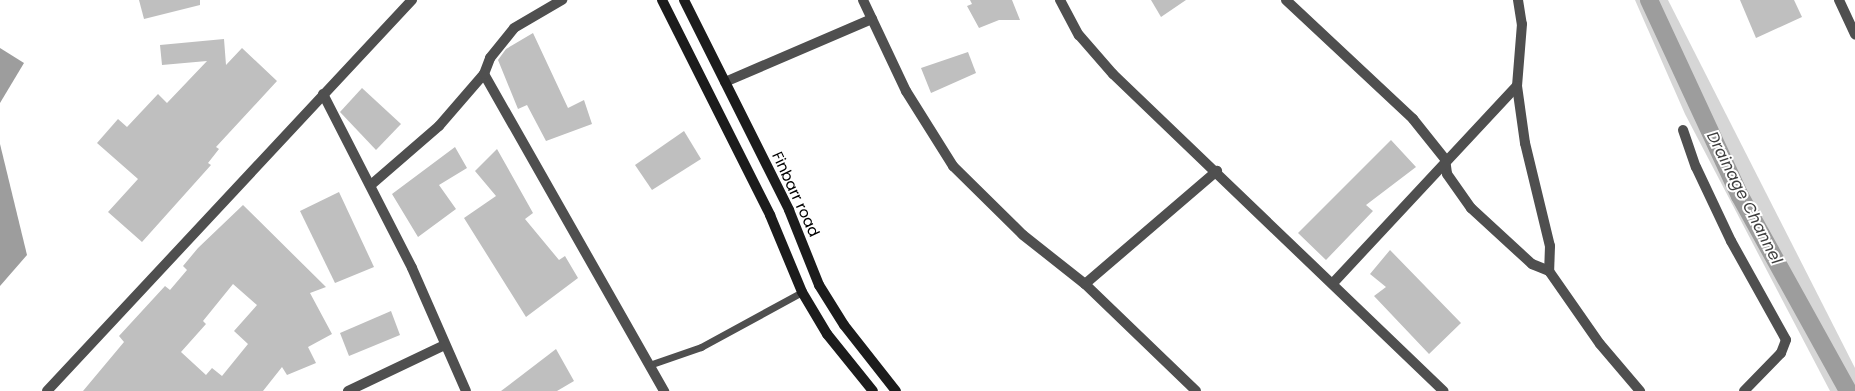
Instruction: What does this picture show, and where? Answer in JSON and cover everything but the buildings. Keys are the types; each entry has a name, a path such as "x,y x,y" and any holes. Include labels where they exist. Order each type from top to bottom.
{"main road":[{"path":"662,0 770,215 802,292 827,334 873,391"},
{"name":"Finbarr road","path":"684,0 789,210 819,285 844,325 896,391"}],"street":[{"path":"47,391 412,0"},
{"path":"372,184 439,126 484,74 490,58 514,28 562,0"},
{"path":"863,0 910,99 953,166 1023,235 1085,284 1196,391"},
{"path":"1060,0 1079,35 1113,74 1334,282 1443,391"},
{"path":"1286,0 1412,119 1446,159 1447,174 1472,208 1532,264 1548,271 1600,344 1640,391"},
{"path":"1518,0 1522,24 1517,86 1525,143 1550,246 1548,271"},
{"path":"1839,0 1855,34"},
{"path":"725,82 872,20"},
{"path":"484,74 652,364 664,391"},
{"path":"1334,282 1446,159 1517,86"},
{"path":"323,94 372,184 466,391"},
{"path":"1683,130 1696,167 1731,241 1786,340 1781,353 1744,391"},
{"path":"1085,284 1217,171"},
{"path":"348,391 446,345"}],"lane":[{"path":"652,364 701,347 802,292"}],"shaded area":[{"path":"1635,0 1668,0 1855,368 1855,391 1830,391 1685,114"},
{"path":"0,48 24,63 0,103"},
{"path":"0,144 27,255 0,286"}],"waterway":[{"name":"Drainage Channel","path":"1649,0 1740,196 1848,391"}]}
